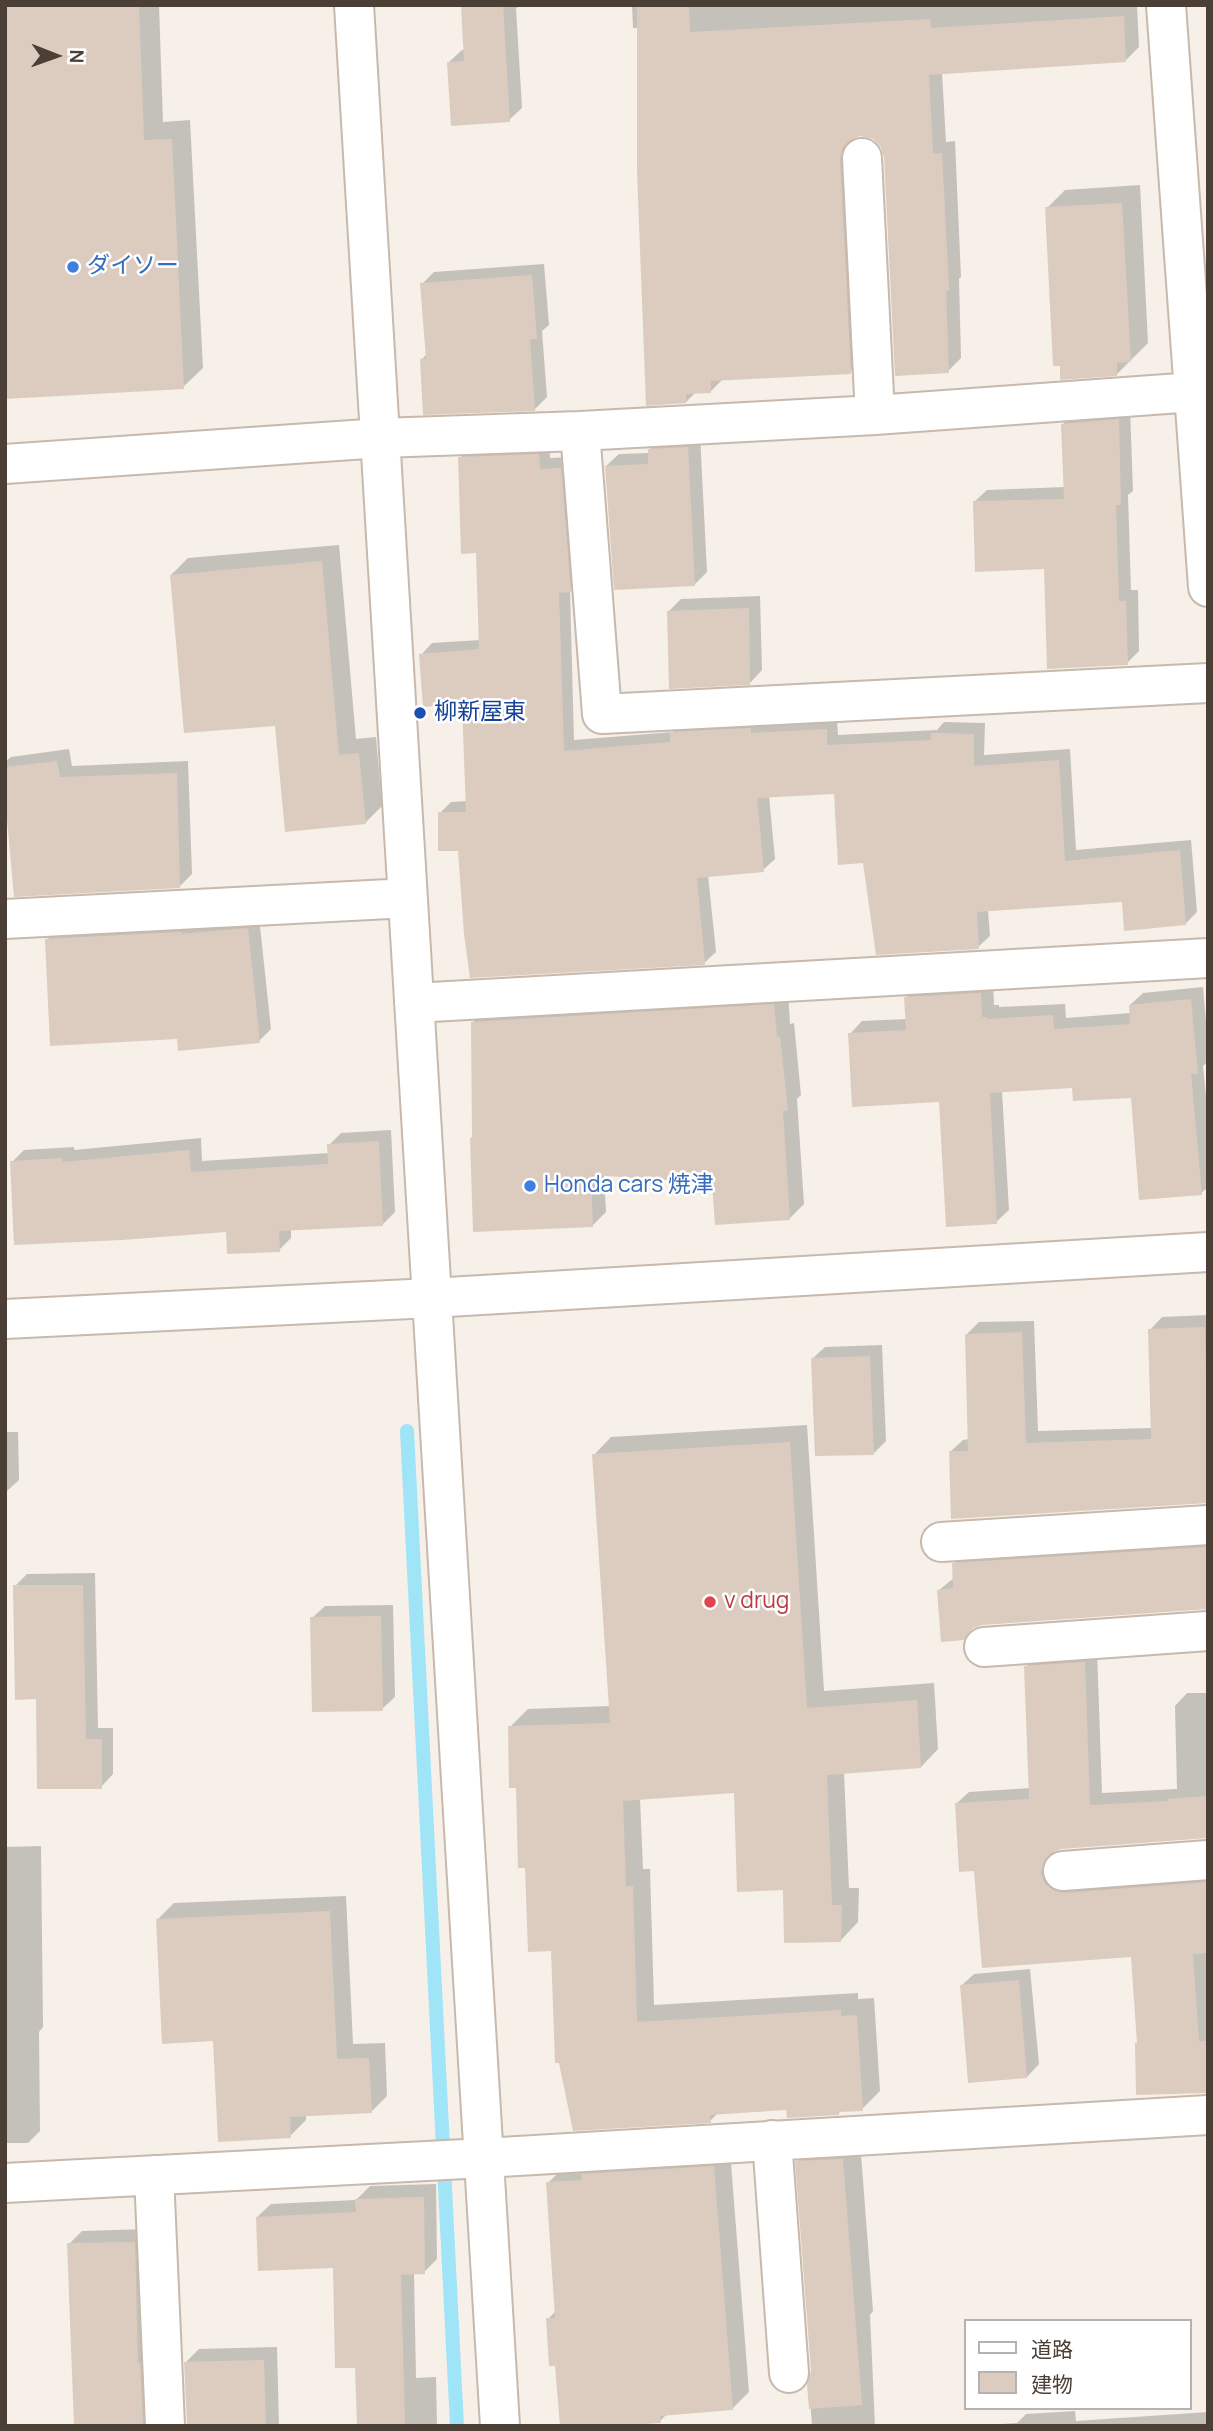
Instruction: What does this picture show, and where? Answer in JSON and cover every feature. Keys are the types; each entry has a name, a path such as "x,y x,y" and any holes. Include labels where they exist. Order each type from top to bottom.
{"street":[{"path":"354,5 500,2426"},
{"path":"1166,5 1201,391 1208,587"},
{"path":"862,158 875,415"},
{"path":"5,464 381,439 875,415 1201,391"},
{"path":"580,431 602,714 1208,683"},
{"path":"5,919 408,898"},
{"path":"414,1003 1208,958"},
{"path":"5,1319 431,1298 1208,1252"},
{"path":"942,1542 1208,1525"},
{"path":"984,1647 1208,1631"},
{"path":"1063,1871 1208,1860"},
{"path":"5,2183 1208,2115"},
{"path":"772,2140 789,2373"},
{"path":"154,2175 165,2426"}],"building":[{"path":"5,5 139,5 144,140 172,139 184,389 5,399"},
{"path":"461,5 503,5 510,122 451,126 447,62 464,61"},
{"path":"637,5 689,5 690,32 930,19 931,28 1124,16 1126,62 929,75 933,154 942,153 949,291 946,291 949,373 895,376 884,157 881,147 873,139 860,136 843,147 840,159 851,374 711,381 711,393 686,394 686,403 646,406 637,171"},
{"path":"1122,203 1131,362 1117,363 1117,376 1060,380 1060,366 1053,366 1045,207"},
{"path":"532,275 537,339 530,339 535,411 423,415 420,359 426,359 420,283"},
{"path":"1119,419 1121,505 1116,505 1119,601 1126,601 1128,665 1047,669 1044,569 975,572 973,501 1064,499 1061,424"},
{"path":"688,447 695,586 614,590 605,466 648,464 648,449"},
{"path":"539,454 540,469 561,468 571,592 559,593 564,751 670,742 670,732 751,728 751,733 827,729 827,745 931,740 931,733 974,734 974,766 1059,760 1065,861 1180,850 1186,925 1124,931 1122,902 977,912 979,949 876,955 863,863 838,865 834,794 757,798 764,872 697,878 705,965 470,978 458,851 438,851 438,812 466,812 462,704 423,707 419,654 479,649 476,553 461,554 458,457"},
{"path":"322,561 339,755 359,753 366,824 285,832 275,726 184,733 170,575"},
{"path":"749,608 750,685 669,689 667,611"},
{"path":"57,761 60,777 177,773 180,888 14,897 5,798 5,767"},
{"path":"248,928 260,1043 178,1051 177,1039 50,1046 45,939 182,934"},
{"path":"981,993 982,1017 987,1019 1053,1015 1054,1029 1130,1024 1129,1005 1191,999 1198,1074 1191,1074 1202,1195 1139,1200 1131,1098 1073,1101 1072,1088 990,1093 997,1224 946,1227 939,1102 852,1107 848,1033 906,1030 904,997"},
{"path":"774,1004 788,1110 783,1111 790,1220 715,1225 712,1183 591,1175 593,1227 473,1232 470,1138 471,1022"},
{"path":"379,1141 383,1226 279,1231 280,1252 227,1254 226,1232 14,1245 10,1161 62,1158 63,1162 189,1150 191,1172 328,1164 327,1144"},
{"path":"1205,1327 1208,1503 951,1519 949,1451 968,1451 965,1334 1022,1332 1026,1443 1151,1439 1148,1329"},
{"path":"870,1356 874,1455 815,1456 811,1358"},
{"path":"790,1442 807,1708 917,1700 921,1768 827,1775 832,1905 842,1905 841,1942 784,1943 783,1890 737,1892 734,1793 623,1801 626,1886 633,1886 637,2022 841,2010 841,2016 857,2015 863,2111 787,2118 786,2110 710,2115 711,2123 573,2131 559,2063 555,2063 551,1951 528,1952 525,1868 518,1868 516,1788 509,1788 508,1726 610,1723 592,1454"},
{"path":"1208,1547 1208,1609 982,1625 971,1629 964,1640 941,1642 937,1590 953,1588 952,1563"},
{"path":"13,1585 83,1585 86,1739 102,1739 102,1789 37,1789 36,1699 15,1700"},
{"path":"381,1616 383,1711 312,1712 310,1617"},
{"path":"1085,1662 1090,1805 1208,1796 1208,1838 1061,1849 1051,1853 1044,1861 1041,1873 1045,1884 1064,1893 1208,1882 1208,1953 1193,1954 1199,2041 1208,2041 1208,2093 1136,2095 1137,2043 1131,1957 982,1968 974,1871 959,1872 955,1803 1029,1799 1024,1666"},
{"path":"330,1911 337,2059 369,2058 372,2113 290,2117 291,2138 218,2142 213,2041 162,2044 156,1919"},
{"path":"1019,1980 1027,2078 968,2083 960,1985"},
{"path":"843,2159 862,2405 809,2409 807,2384 811,2371 795,2161"},
{"path":"714,2166 733,2410 660,2416 661,2423 560,2426 555,2366 549,2366 546,2318 555,2318 546,2182 582,2180 581,2174"},
{"path":"424,2197 425,2274 401,2275 405,2426 357,2426 355,2368 335,2368 333,2268 258,2271 256,2217 356,2212 355,2199"},
{"path":"135,2242 138,2363 140,2362 143,2426 74,2426 67,2243"},
{"path":"264,2360 266,2426 187,2426 184,2362"}],"waterway":[{"path":"407,1431 457,2426"}],"place":[{"name":"ダイソー","path":"73,267"},
{"name":"柳新屋東","path":"420,713"},
{"name":"Honda cars 焼津","path":"530,1186"},
{"name":"v drug","path":"710,1602"}]}
